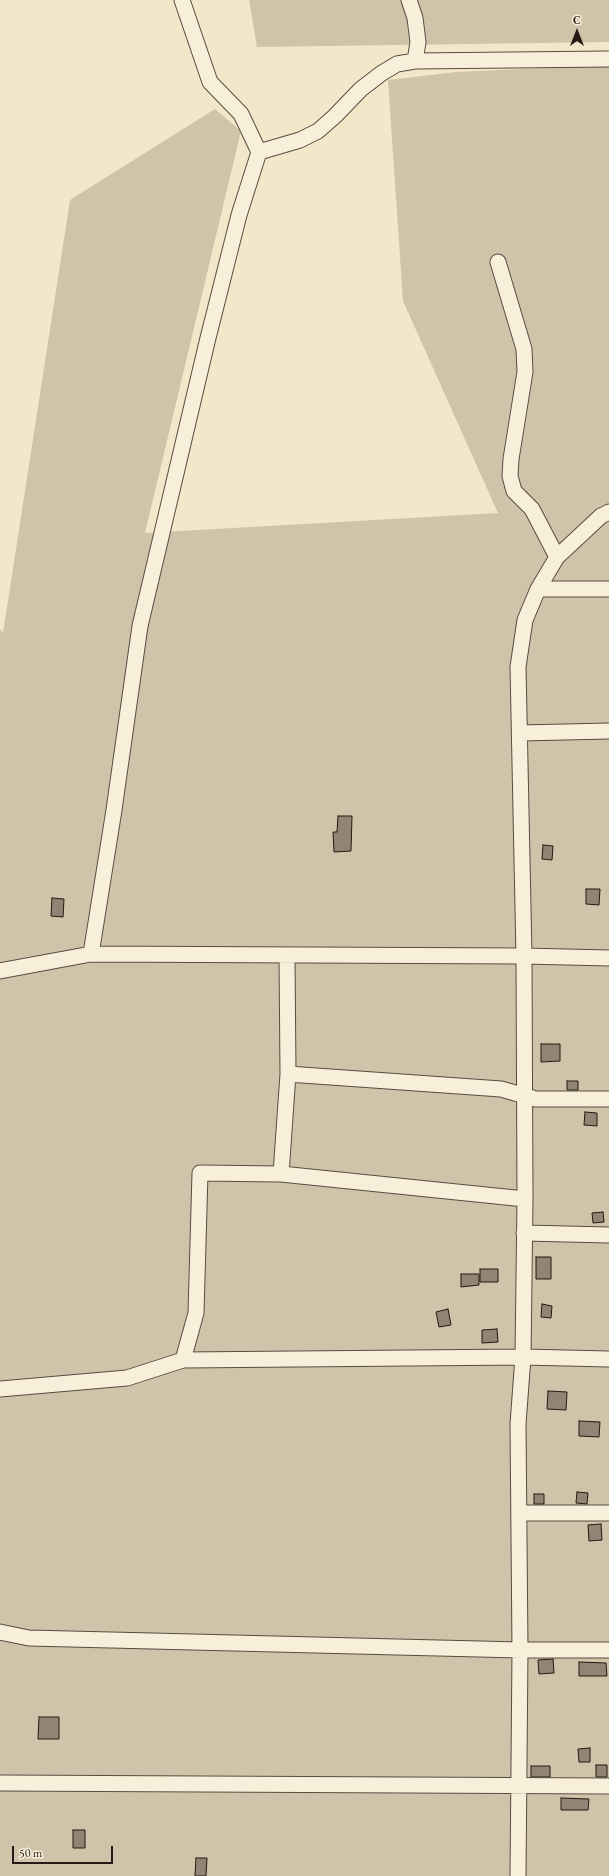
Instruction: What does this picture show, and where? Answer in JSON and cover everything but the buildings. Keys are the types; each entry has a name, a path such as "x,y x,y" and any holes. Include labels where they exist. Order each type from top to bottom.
{"street":[{"path":"91,954 114,810 140,626 239,215 259,152 241,114 210,82 182,0"},
{"path":"409,0 415,18 418,42 415,61"},
{"path":"259,152 300,140 318,131 335,116 360,89 397,64 415,61 608,59"},
{"path":"498,262 524,349 525,372 511,458 510,476 514,491 532,509 557,557"},
{"path":"518,1876 520,1650 518,1424 523,1357 525,1096 524,956 518,667 525,620 538,589 557,557 601,516 609,512"},
{"path":"538,589 609,589"},
{"path":"520,733 609,731"},
{"path":"0,971 91,954 524,956 609,958"},
{"path":"281,1174 288,1074 287,956"},
{"path":"288,1074 501,1089 536,1099 609,1099"},
{"path":"183,1360 196,1313 200,1173 281,1174 525,1199"},
{"path":"524,1233 609,1235"},
{"path":"0,1389 126,1378 183,1360 523,1357 609,1359"},
{"path":"519,1513 609,1513"},
{"path":"0,1632 29,1638 520,1650 609,1650"},
{"path":"0,1783 518,1784 609,1786"}],"shaded area":[{"path":"249,0 609,0 609,42 257,47"},
{"path":"609,65 609,1876 0,1876 0,629 3,633 70,200 215,109 241,131 145,533 498,513 403,301 388,80 456,72"}]}
